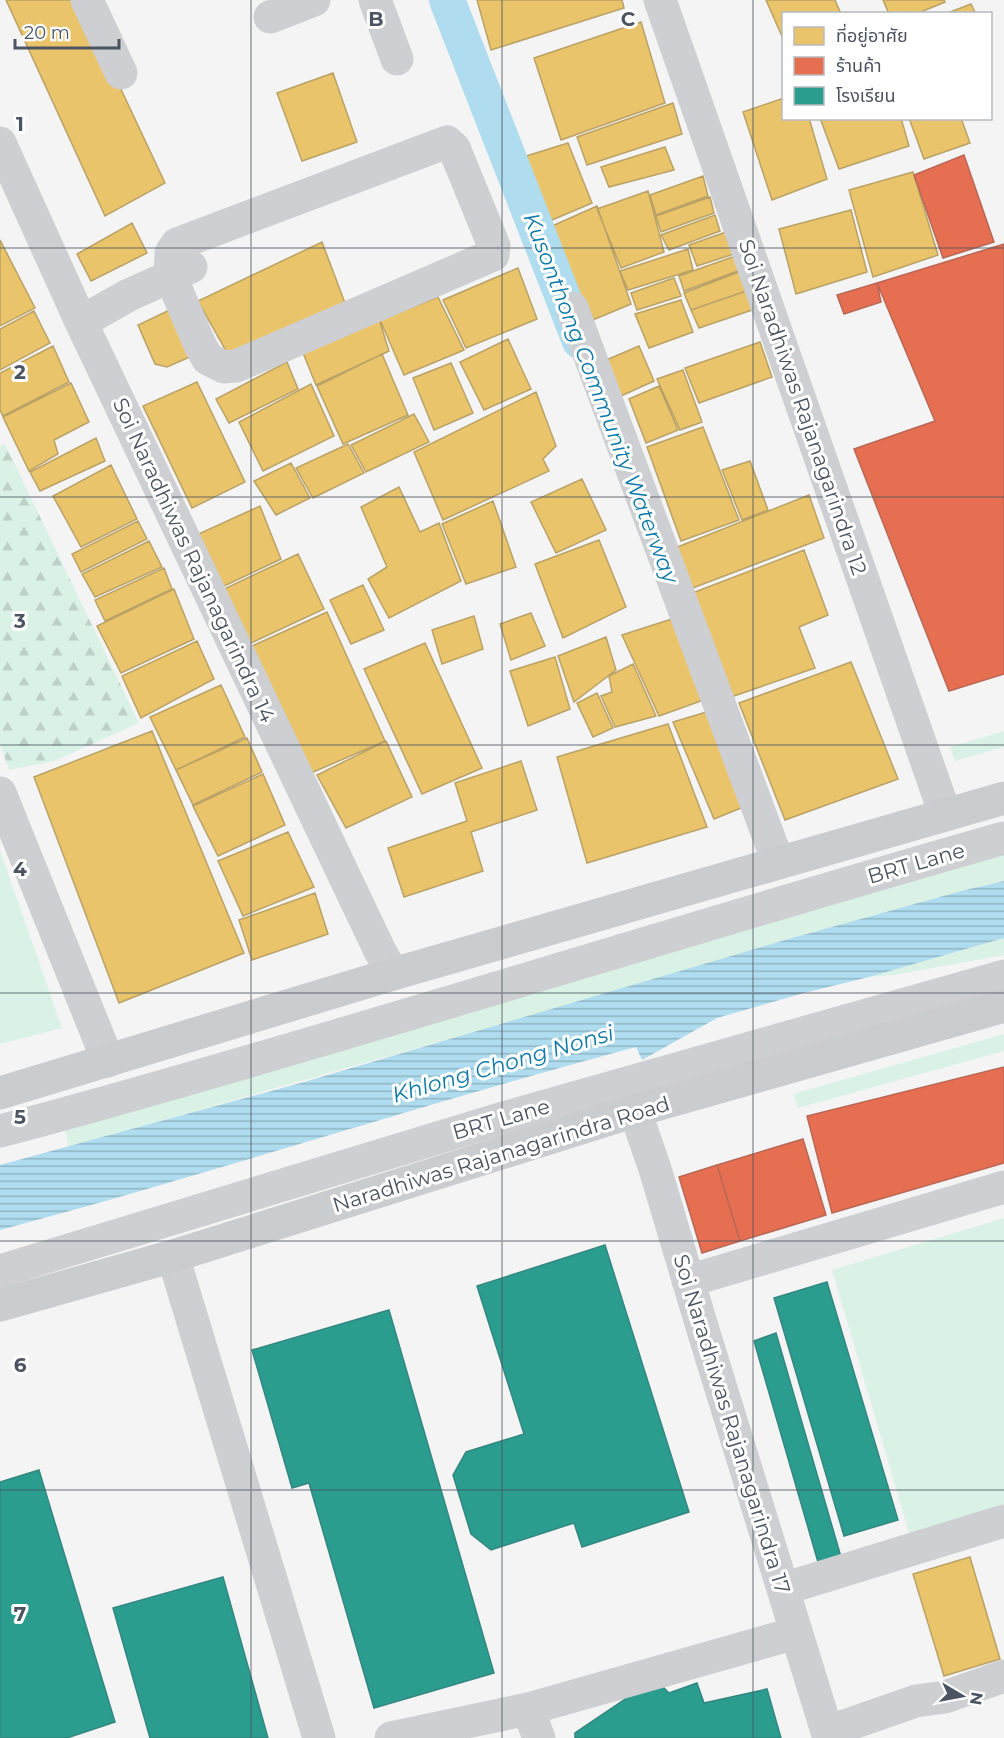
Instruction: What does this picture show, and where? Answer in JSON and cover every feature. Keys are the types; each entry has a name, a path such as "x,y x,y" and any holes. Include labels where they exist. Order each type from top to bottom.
{"main road":[{"path":"0,1094 393,974 1004,798"},
{"name":"Naradhiwas Rajanagarindra Road","path":"0,1305 173,1256 635,1111 1004,1006"}],"street":[{"path":"270,17 314,0"},
{"path":"375,0 397,59"},
{"name":"Soi Naradhiwas Rajanagarindra 12","path":"660,0 945,814"},
{"path":"94,2 121,73"},
{"path":"444,142 449,142 454,148 494,246 494,252 489,258 230,367 213,362 207,357 181,271 169,258 174,247 180,243 444,142"},
{"name":"Soi Naradhiwas Rajanagarindra 14","path":"0,143 81,322 364,919 393,974"},
{"path":"81,322 129,295 181,271"},
{"path":"572,308 778,862"},
{"path":"0,793 108,1061"},
{"name":"BRT Lane","path":"0,1131 169,1085 610,956 847,882 1004,838"},
{"name":"BRT Lane","path":"0,1271 500,1119 1004,976"},
{"name":"Soi Naradhiwas Rajanagarindra 17","path":"635,1111 655,1169 828,1735"},
{"path":"688,1281 1004,1187"},
{"path":"173,1256 319,1738"},
{"path":"783,1589 1004,1521"},
{"path":"391,1738 533,1723 796,1633"},
{"path":"828,1735 916,1701 945,1697 1004,1676"}],"green space":[{"path":"5,444 139,723 54,761 9,770 0,744 0,447"},
{"path":"1004,731 1004,747 955,761 950,747"},
{"path":"1004,849 1004,881 792,938 561,1007 69,1147 63,1121"},
{"path":"0,850 62,1028 0,1044"},
{"path":"1004,938 1004,955 894,975 869,977"},
{"path":"1004,1034 1004,1051 798,1108 793,1094"},
{"path":"1004,1218 1004,1508 910,1536 832,1270"}],"water":[{"name":"Khlong Chong Nonsi","path":"1004,881 1004,938 717,1018 642,1060 636,1047 0,1230 0,1165 304,1082 792,938"}],"building: ที่อยู่อาศัย":[{"path":"6,0 79,0 165,183 105,216"},
{"path":"477,0 622,0 624,8 491,50"},
{"path":"766,0 835,0 840,12 782,12 782,36"},
{"path":"883,0 944,0 945,2 921,12 888,12"},
{"path":"971,4 975,12 950,12"},
{"path":"641,22 665,103 561,140 534,58"},
{"path":"333,73 357,142 302,161 277,93"},
{"path":"782,99 782,120 810,120 827,179 772,200 743,112"},
{"path":"673,103 682,134 587,165 577,137"},
{"path":"821,120 902,120 909,146 839,169"},
{"path":"910,120 962,120 970,143 924,159"},
{"path":"568,143 592,203 545,223 520,158"},
{"path":"665,147 674,170 609,187 601,167"},
{"path":"913,172 938,255 873,277 849,190"},
{"path":"703,176 708,196 656,215 650,195"},
{"path":"648,191 664,252 621,268 597,209"},
{"path":"710,197 714,213 661,232 656,216"},
{"path":"597,206 631,304 588,322 550,227"},
{"path":"851,210 867,272 796,294 779,229"},
{"path":"715,215 720,231 669,250 661,235"},
{"path":"132,223 147,253 91,281 77,254"},
{"path":"729,231 737,253 697,266 689,245"},
{"path":"0,240 35,308 0,326"},
{"path":"322,242 348,311 230,358 198,301"},
{"path":"688,249 693,270 628,290 620,271"},
{"path":"738,255 743,269 684,291 679,276"},
{"path":"518,268 537,319 466,348 443,300"},
{"path":"744,270 752,289 691,310 684,293"},
{"path":"674,278 681,296 637,310 631,293"},
{"path":"752,289 758,308 699,328 691,310"},
{"path":"438,297 464,350 404,375 380,320"},
{"path":"681,300 693,332 649,348 635,314"},
{"path":"180,305 201,352 167,367 155,364 138,325"},
{"path":"34,311 50,343 0,370 0,329"},
{"path":"379,319 389,351 316,385 303,353"},
{"path":"508,339 531,389 484,410 460,362"},
{"path":"760,342 772,377 699,403 685,368"},
{"path":"53,346 69,382 3,416 0,410 0,373"},
{"path":"639,346 654,381 612,400 597,364"},
{"path":"382,354 408,415 343,444 317,386"},
{"path":"287,362 298,389 229,423 216,399"},
{"path":"451,363 473,413 434,430 413,378"},
{"path":"683,370 702,422 680,430 657,379"},
{"path":"197,382 245,482 192,508 143,406"},
{"path":"71,383 89,422 54,440 58,454 29,471 3,417"},
{"path":"311,384 334,436 263,471 239,422"},
{"path":"659,386 678,430 646,443 629,399"},
{"path":"536,392 556,446 543,459 549,471 443,520 414,452"},
{"path":"414,414 429,442 366,472 351,445"},
{"path":"703,427 739,520 681,541 647,447"},
{"path":"96,438 105,461 40,491 30,472"},
{"path":"348,444 364,473 313,498 296,468"},
{"path":"750,461 768,510 742,520 722,470"},
{"path":"291,463 310,498 276,515 254,481"},
{"path":"111,465 137,519 81,547 53,496"},
{"path":"582,479 606,530 556,553 531,502"},
{"path":"399,487 420,532 439,523 461,581 389,618 368,579 387,567 361,507"},
{"path":"809,495 824,538 690,589 675,548"},
{"path":"493,501 516,567 466,584 442,524"},
{"path":"260,506 281,559 220,588 194,536"},
{"path":"138,521 147,539 81,572 72,554"},
{"path":"599,540 626,607 563,638 535,564"},
{"path":"149,541 162,567 95,597 82,574"},
{"path":"804,550 828,615 799,627 815,668 731,697 690,594"},
{"path":"298,554 324,609 249,644 222,590"},
{"path":"164,568 172,589 105,621 95,600"},
{"path":"363,585 384,630 351,644 330,600"},
{"path":"174,589 194,639 121,673 97,626"},
{"path":"327,612 385,741 311,773 252,646"},
{"path":"531,613 545,646 511,660 500,624"},
{"path":"474,616 483,649 442,664 432,630"},
{"path":"675,618 709,698 659,716 622,635"},
{"path":"606,637 616,670 574,702 558,656"},
{"path":"197,641 214,679 141,718 122,676"},
{"path":"425,643 482,768 422,794 364,669"},
{"path":"555,657 570,709 528,726 510,671"},
{"path":"851,662 898,779 785,820 739,703"},
{"path":"633,664 656,716 615,727 601,696 612,692 609,676"},
{"path":"221,685 245,737 176,770 150,717"},
{"path":"597,693 613,728 593,737 577,703"},
{"path":"710,711 741,808 714,819 673,722"},
{"path":"668,724 707,827 587,863 557,757"},
{"path":"152,731 244,953 119,1003 34,777"},
{"path":"247,738 262,772 193,805 176,770"},
{"path":"386,741 412,797 346,828 317,775"},
{"path":"521,761 537,810 471,832 483,871 404,897 388,848 467,821 455,783"},
{"path":"263,774 285,825 218,856 193,806"},
{"path":"288,832 314,887 243,916 218,861"},
{"path":"315,893 328,934 252,960 239,920"},
{"path":"970,1557 1000,1659 944,1676 913,1574"}],"building: ร้านค้า":[{"path":"964,155 994,242 943,258 914,175"},
{"path":"1004,244 1004,674 949,691 854,449 935,421 877,283"},
{"path":"877,283 881,302 844,314 837,295"},
{"path":"1004,1067 1004,1163 832,1213 807,1116"},
{"path":"803,1139 826,1215 740,1241 717,1165"},
{"path":"717,1165 740,1241 702,1253 679,1177"}],"building: โรงเรียน":[{"path":"605,1245 689,1512 582,1547 574,1523 491,1550 471,1534 453,1475 466,1452 524,1434 477,1286"},
{"path":"827,1282 898,1520 844,1536 774,1298"},
{"path":"389,1310 494,1673 374,1708 309,1483 292,1488 252,1350"},
{"path":"776,1333 841,1557 818,1562 754,1341"},
{"path":"39,1470 115,1722 67,1738 0,1738 0,1482"},
{"path":"223,1577 268,1738 150,1738 113,1608"},
{"path":"655,1679 669,1693 697,1683 704,1703 767,1689 781,1738 575,1738 575,1733"}],"waterway":[{"name":"Kusonthong Community Waterway","path":"447,0 580,341"}]}
